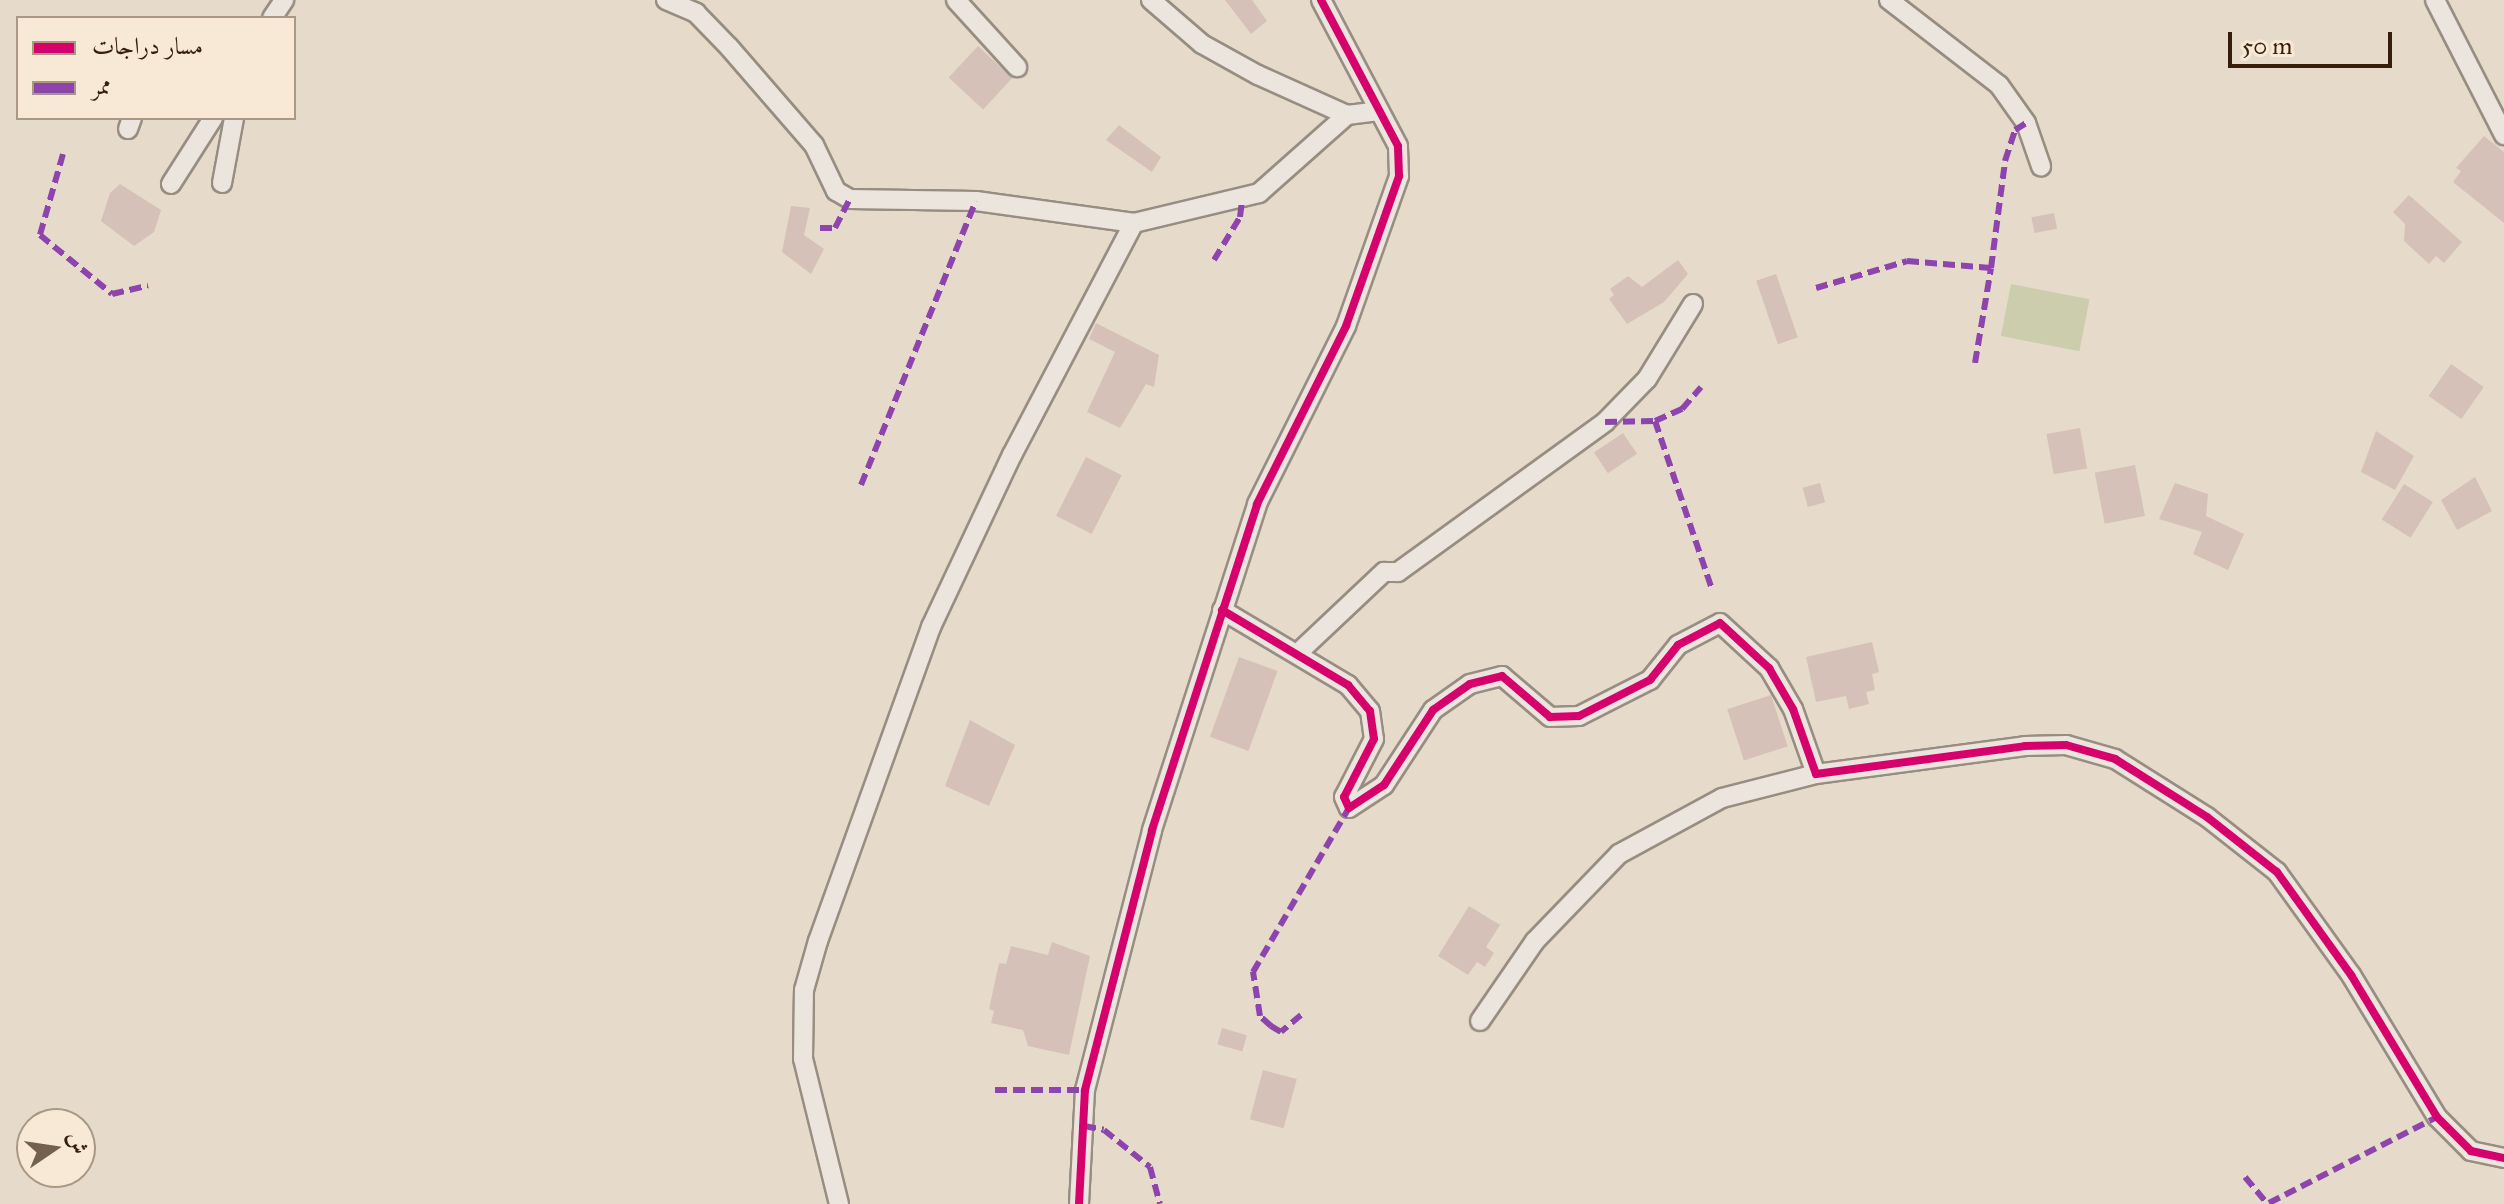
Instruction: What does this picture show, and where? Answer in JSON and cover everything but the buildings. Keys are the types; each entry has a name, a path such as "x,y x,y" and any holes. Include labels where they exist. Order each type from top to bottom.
{"street":[{"path":"666,0 696,13 729,47 814,145 836,191 850,199 976,201 1134,223 1259,193 1347,115"},
{"path":"956,0 1017,67"},
{"path":"1151,0 1202,44 1347,115 1379,111"},
{"path":"1079,1204 1085,1090 1108,991 1222,610 1257,504 1346,326 1399,176 1398,146 1321,0"},
{"path":"1889,0 1999,85 2026,123 2041,166"},
{"path":"2435,0 2504,135"},
{"path":"171,184 212,120"},
{"path":"222,183 234,120"},
{"path":"839,1204 803,1059 804,990 813,956 931,627 1012,455 1134,223"},
{"path":"1299,652 1384,572 1398,572 1605,422 1647,379 1693,304"},
{"path":"1222,610 1299,652 1348,685 1370,711 1374,739 1344,797 1349,808 1363,804 1402,764 1433,710 1470,684 1502,676 1550,717 1579,716 1650,680 1678,645 1720,623 1769,668 1793,709 1816,774"},
{"path":"1480,1021 1535,941 1619,854 1722,798 1816,774 2025,746 2066,745 2115,759 2207,817 2277,872 2351,975 2437,1117 2471,1151 2504,1158"}],"green space":[{"path":"2011,284 2090,299 2079,351 2001,336"}],"marked path":[{"path":"1816,288 1907,261 1991,268 2005,161 2015,130 2026,123"},
{"path":"63,154 40,235 112,294 148,286"},
{"path":"820,228 835,228 850,199"},
{"path":"1214,260 1240,217 1242,200"},
{"path":"861,485 976,201"},
{"path":"1975,363 1991,268"},
{"path":"1655,421 1682,409 1701,387"},
{"path":"1605,422 1655,421 1712,589"},
{"path":"1301,1015 1281,1032 1271,1026 1260,1016 1253,972 1349,808"},
{"path":"995,1090 1085,1090"},
{"path":"2269,1203 2437,1117"},
{"path":"1084,1126 1104,1130 1150,1167 1160,1204"},
{"path":"2245,1177 2268,1204"}],"cycle path":[{"path":"1079,1204 1085,1090 1152,830 1257,504 1346,326 1399,176 1398,146 1321,0"},
{"path":"1222,610 1348,685 1370,711 1374,739 1344,797 1349,808 1384,785 1433,710 1470,684 1502,676 1550,717 1579,716 1650,680 1678,645 1720,623 1769,668 1793,709 1816,774 2025,746 2066,745 2115,759 2207,817 2277,872 2351,975 2437,1117 2471,1151 2504,1158"}]}
